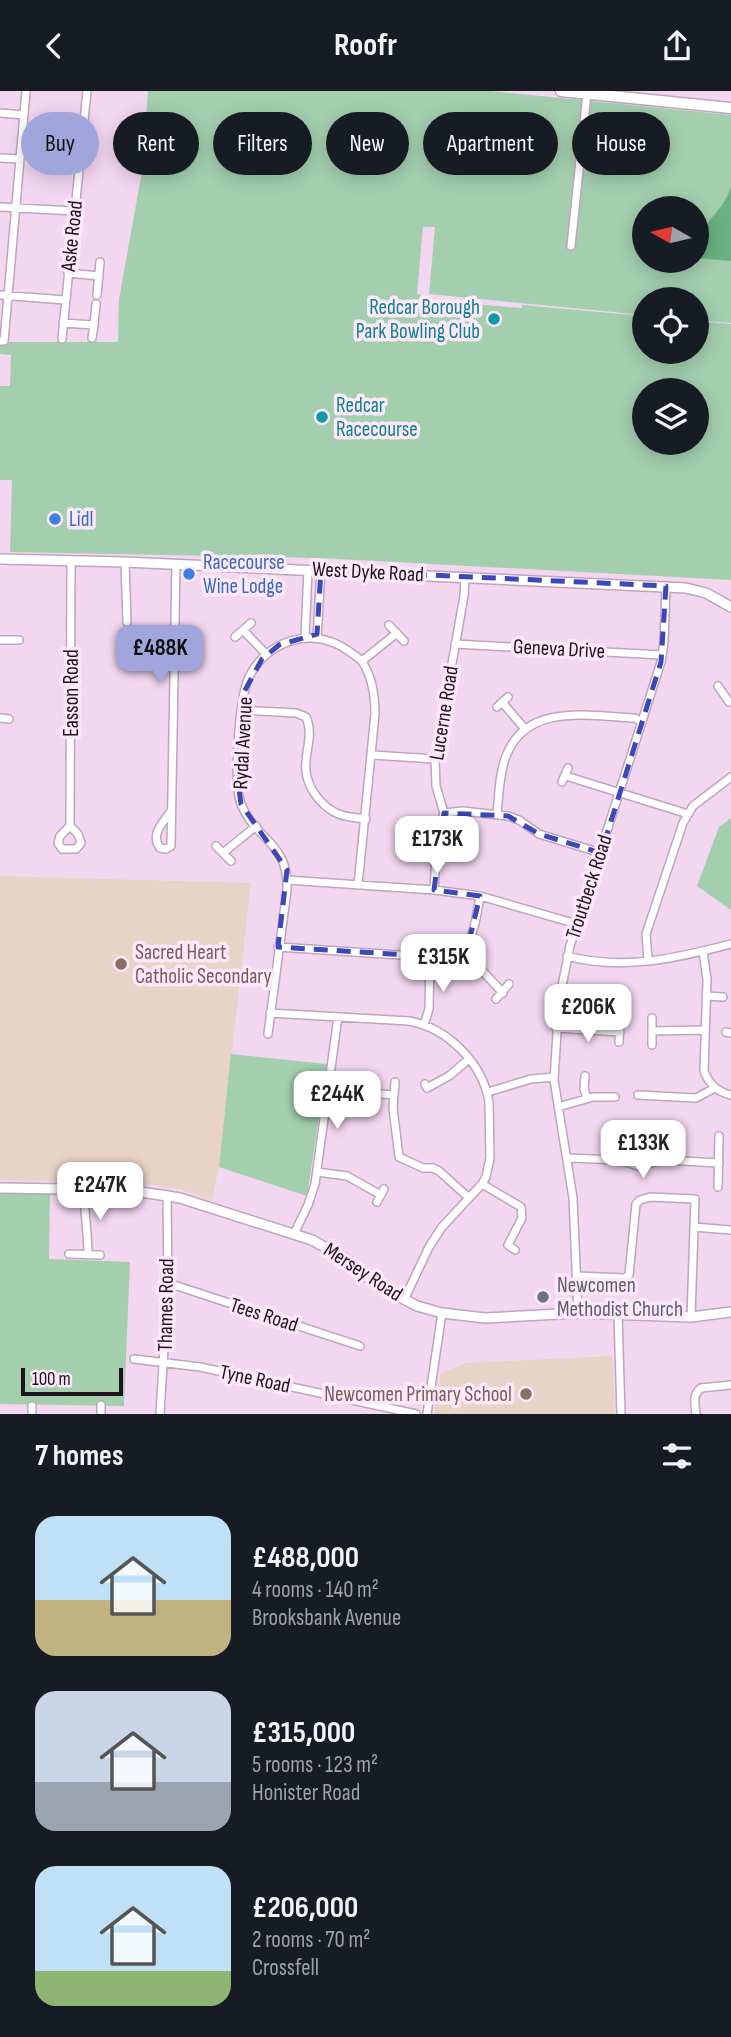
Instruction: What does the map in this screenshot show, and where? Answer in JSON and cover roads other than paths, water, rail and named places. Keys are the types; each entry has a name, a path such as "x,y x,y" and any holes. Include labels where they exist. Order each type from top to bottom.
{"main road":[{"path":"561,91 632,95 731,108"}],"street":[{"path":"24,112 26,91"},
{"name":"Aske Road","path":"62,339 87,91"},
{"path":"571,246 587,94"},
{"path":"0,113 21,115"},
{"path":"2,341 4,296 12,250 21,148"},
{"path":"0,158 20,159"},
{"path":"0,207 74,211"},
{"path":"0,249 12,250"},
{"path":"92,338 100,262"},
{"path":"68,273 99,277"},
{"path":"4,296 65,300"},
{"path":"63,323 94,325"},
{"name":"West Dyke Road","path":"0,559 176,564 666,586 698,590 731,607"},
{"name":"Easson Road","path":"70,825 72,561"},
{"path":"125,562 127,622"},
{"path":"171,811 156,832 156,843 160,848 171,846 176,564"},
{"path":"308,570 306,637 317,637 341,645 362,661 375,696 372,755 358,885"},
{"path":"317,637 321,571"},
{"name":"Lucerne Road","path":"434,890 437,838 444,813 436,786 435,759 464,597 465,577"},
{"name":"Troutbeck Road","path":"578,1313 573,1198 554,1077 556,1028 563,975 577,924 662,655 666,586"},
{"path":"235,637 251,623"},
{"path":"389,625 404,641"},
{"path":"243,630 267,654"},
{"path":"362,661 397,633"},
{"name":"Rydal Avenue","path":"268,1034 287,880 284,860 278,850 256,827 241,804 237,775 242,710 247,680 253,669 279,645 306,637"},
{"path":"0,640 19,640"},
{"name":"Geneva Drive","path":"455,644 662,655"},
{"path":"729,702 721,690 731,688"},
{"path":"502,702 525,729"},
{"path":"242,710 296,713 306,717 309,726 305,771 310,787 326,809 334,814 366,819"},
{"path":"497,814 506,757 525,729 540,720 558,715 635,718 642,722"},
{"path":"0,718 9,719"},
{"path":"372,755 435,759"},
{"path":"565,775 688,814"},
{"path":"648,960 646,933 688,814 699,801 731,777"},
{"path":"444,813 463,811 497,814 519,820 539,834 601,853"},
{"path":"223,853 256,827"},
{"path":"216,846 231,861"},
{"path":"287,880 480,895 577,924"},
{"path":"278,947 448,956 462,949 473,933 480,895"},
{"path":"568,956 580,960 629,964 676,958 731,944"},
{"path":"462,949 503,993"},
{"path":"703,951 706,996 704,1071 715,1088 731,1094"},
{"path":"424,1025 429,1009 430,957"},
{"path":"496,999 509,984"},
{"path":"706,996 723,997"},
{"path":"270,1013 409,1021 424,1025 452,1041 479,1072 488,1092 490,1167 482,1184 442,1227 429,1247 404,1300"},
{"path":"293,1234 308,1205 317,1172 338,1017"},
{"path":"652,1018 652,1045"},
{"path":"619,1042 620,1022"},
{"path":"556,1028 620,1032"},
{"path":"652,1031 705,1030"},
{"path":"425,1084 427,1088 441,1081 470,1059"},
{"path":"585,1076 584,1089 587,1098"},
{"path":"488,1092 531,1079 554,1077"},
{"path":"395,1082 393,1095 399,1157 439,1171 468,1197"},
{"path":"638,1095 696,1098 715,1088"},
{"path":"381,1094 393,1095"},
{"path":"650,1108 652,1096"},
{"path":"558,1107 587,1098 615,1097"},
{"path":"718,1187 719,1136"},
{"path":"568,1158 619,1160 638,1166 664,1160 719,1163"},
{"path":"317,1172 347,1176 381,1195"},
{"path":"482,1184 521,1207 522,1218 508,1245 514,1250"},
{"name":"Mersey Road","path":"0,1188 128,1190 167,1195 324,1246 346,1259 377,1285 404,1300 442,1313 485,1318 578,1313 691,1317 731,1312"},
{"path":"84,1189 88,1255"},
{"name":"Thames Road","path":"160,1414 168,1283 167,1195"},
{"path":"577,1276 625,1278 629,1275 636,1204 640,1200 650,1197 695,1199 691,1317"},
{"path":"694,1227 731,1230"},
{"path":"69,1254 100,1255"},
{"name":"Tees Road","path":"168,1283 360,1346"},
{"path":"427,1414 442,1313"},
{"path":"618,1315 621,1414"},
{"name":"Tyne Road","path":"134,1359 213,1370 416,1414"},
{"path":"696,1414 697,1391 701,1388 731,1385"},
{"path":"101,1405 101,1414"}],"place":[{"name":"Redcar Borough Park Bowling Club","path":"494,319"},
{"name":"Redcar Racecourse","path":"322,417"},
{"name":"Lidl","path":"55,519"},
{"name":"Racecourse Wine Lodge","path":"189,574"},
{"name":"Sacred Heart Catholic Secondary","path":"121,964"},
{"name":"Newcomen Methodist Church","path":"543,1297"},
{"name":"Newcomen Primary School","path":"526,1394"}]}
